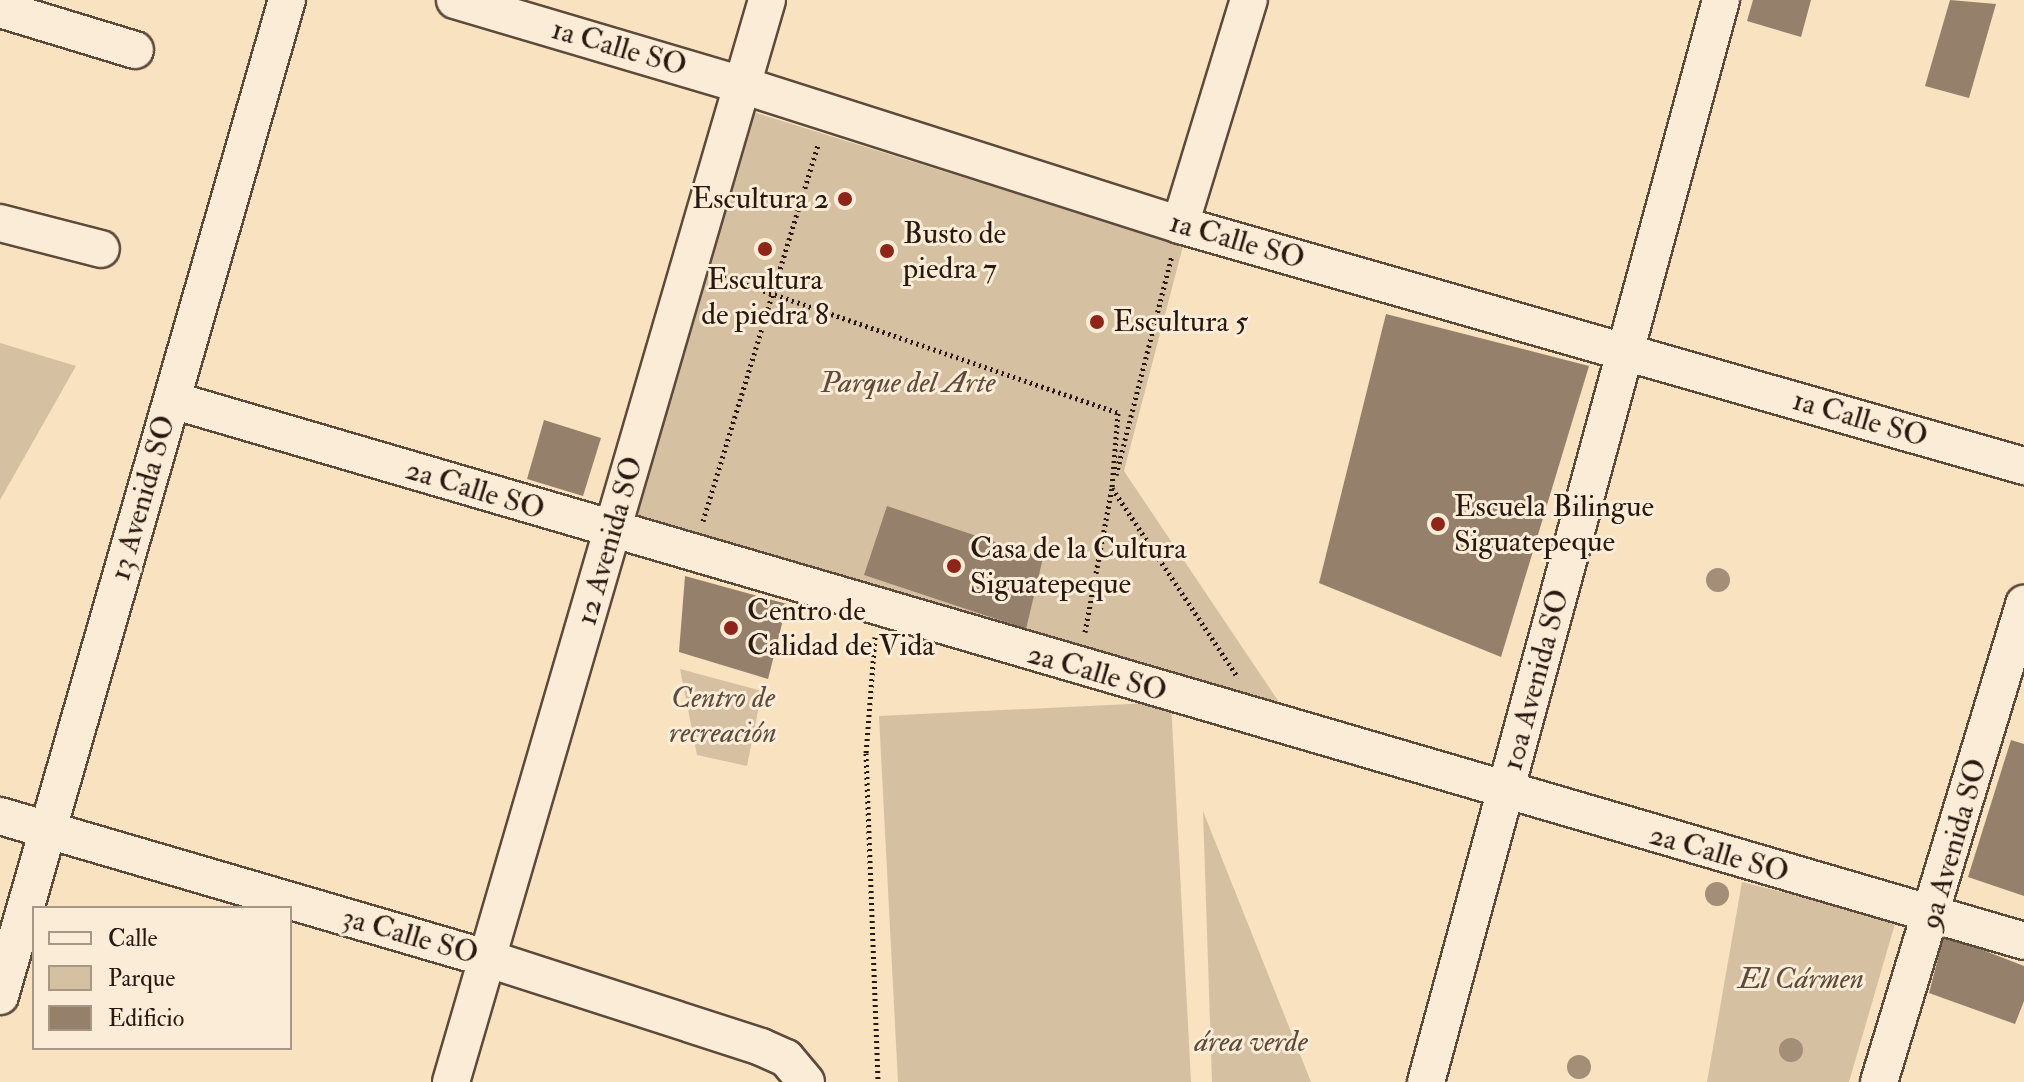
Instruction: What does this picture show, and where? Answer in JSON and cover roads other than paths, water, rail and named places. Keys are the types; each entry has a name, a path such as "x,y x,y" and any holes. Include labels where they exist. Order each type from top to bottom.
{"street":[{"name":"13 Avenida SO","path":"0,996 287,0"},
{"name":"1a Calle SO","path":"455,0 742,85 1180,225 2024,466"},
{"name":"12 Avenida SO","path":"451,1082 767,0"},
{"path":"1180,225 1249,0"},
{"name":"10a Avenida SO","path":"1426,1082 1721,0"},
{"path":"0,9 135,50"},
{"path":"0,223 101,249"},
{"name":"2a Calle SO","path":"172,400 1078,668 2024,941"},
{"name":"9a Avenida SO","path":"1879,1082 1934,915 2024,604"},
{"name":"3a Calle SO","path":"0,816 486,958 761,1047 786,1058 806,1082"}],"place":[{"name":"Escultura 2","path":"845,199"},
{"name":"Escultura de piedra 8","path":"765,249"},
{"name":"Busto de piedra 7","path":"887,251"},
{"name":"Escultura 5","path":"1097,322"},
{"name":"Escuela Bilingue Siguatepeque","path":"1438,524"},
{"name":"Casa de la Cultura Siguatepeque","path":"954,566"},
{"name":"Centro de Calidad de Vida","path":"731,628"}],"park label":[{"name":"Parque del Arte","path":"908,383"},
{"name":"Centro de recreación","path":"723,715"},
{"name":"El Cármen","path":"1801,979"},
{"name":"área verde","path":"1251,1042"}]}
